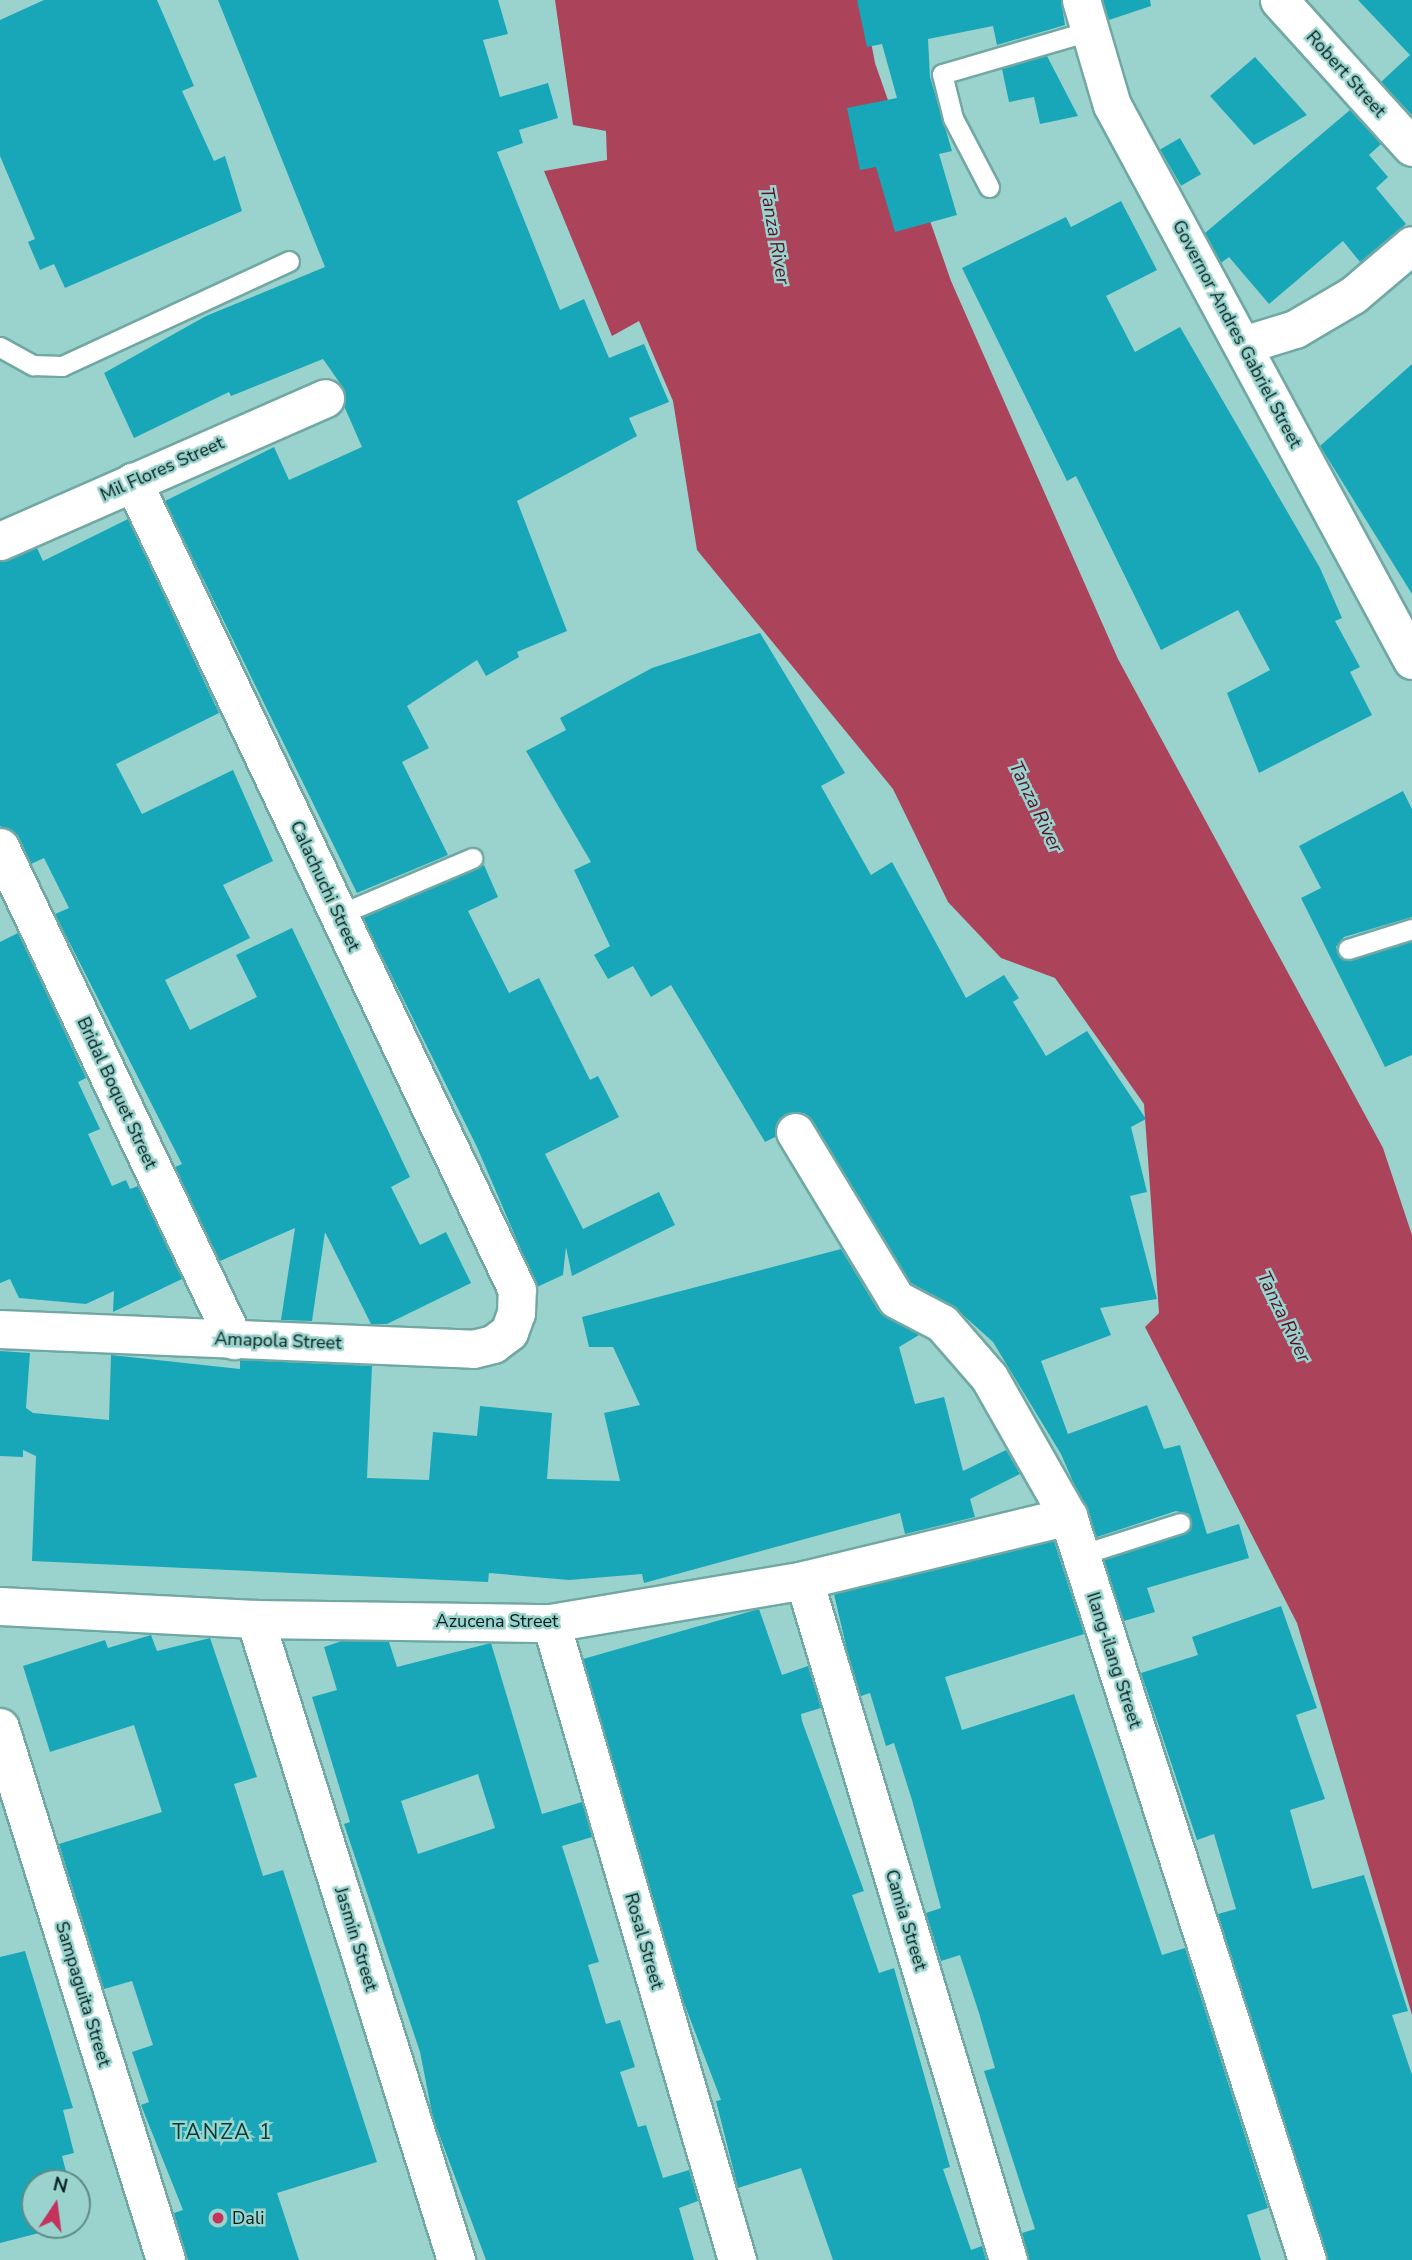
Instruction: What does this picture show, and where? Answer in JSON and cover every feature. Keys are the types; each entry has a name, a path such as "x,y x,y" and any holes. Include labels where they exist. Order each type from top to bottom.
{"street":[{"name":"Robert Street","path":"1279,0 1412,148"},
{"name":"Governor Andres Gabriel Street","path":"1085,15 1112,105 1243,345 1401,607 1412,660"},
{"path":"1243,345 1295,329 1342,302 1412,245"},
{"name":"Mil Flores Street","path":"0,541 324,398"},
{"name":"Calachuchi Street","path":"133,482 517,1290"},
{"name":"Bridal Boquet Street","path":"0,847 234,1340"},
{"name":"Ilang-ilang Street","path":"795,1132 896,1299 942,1322 989,1377 1068,1516 1307,2260"},
{"name":"Amapola Street","path":"0,1329 473,1349 493,1345 509,1332 517,1290"},
{"name":"Azucena Street","path":"0,1606 255,1619 551,1623 804,1580 1068,1516"},
{"name":"Camia Street","path":"804,1580 1008,2260"},
{"name":"Jasmin Street","path":"255,1619 456,2260"},
{"name":"Rosal Street","path":"551,1623 737,2260"},
{"name":"Sampaguita Street","path":"0,1728 162,2259"}],"lane":[{"path":"989,187 953,118 942,74 1085,15"},
{"path":"0,347 33,365 62,366 289,261"},
{"path":"338,915 472,858"},
{"path":"1348,949 1412,929"},
{"path":"1080,1555 1180,1523"}],"water":[{"name":"Tanza River","path":"555,0 863,0 875,63 951,281 1118,659 1383,1148 1412,1235 1412,2015 1297,1623 1145,1327 1159,1313 1144,1104 1055,978 1001,958 948,902 893,789 697,550 673,401 639,321 612,336 544,171 607,160 606,131 573,125"}],"building":[{"path":"44,0 157,0 194,86 182,91 214,161 225,156 242,211 65,288 54,264 40,270 28,242 35,239 0,156 0,20"},
{"path":"218,0 498,0 508,34 483,40 500,97 548,83 558,118 519,130 523,143 497,152 560,310 584,299 609,358 644,344 669,402 629,418 637,436 517,501 567,631 517,652 519,657 486,676 477,660 407,706 429,748 402,762 448,855 357,893 165,501 274,447 289,480 362,447 344,406 344,389 323,359 231,396 229,392 134,438 104,373 206,316 325,267"},
{"path":"857,0 1061,0 1065,25 997,45 993,26 928,39 930,77 952,151 939,154 957,215 895,232 876,167 860,170 847,108 897,98 882,44 867,47"},
{"path":"1103,0 1150,0 1151,6 1109,20"},
{"path":"1358,0 1412,0 1412,115 1381,82 1410,55"},
{"path":"1047,56 1078,116 1040,124 1034,97 1009,102 1002,69"},
{"path":"1255,57 1307,115 1254,145 1210,96"},
{"path":"1350,110 1381,144 1369,155 1388,177 1376,188 1406,224 1360,262 1343,241 1269,304 1229,257 1221,263 1205,233"},
{"path":"1180,138 1201,174 1181,186 1160,150"},
{"path":"1121,201 1157,270 1106,296 1135,352 1180,327 1320,568 1342,618 1335,621 1360,667 1350,672 1372,715 1259,773 1227,693 1270,670 1238,610 1161,650 1076,476 1067,481 962,268 1066,217 1071,227"},
{"path":"1412,364 1412,594 1320,446"},
{"path":"128,519 219,713 116,764 142,814 233,770 273,861 223,885 250,938 165,980 190,1030 257,997 236,955 292,928 410,1177 391,1187 420,1245 446,1232 471,1283 387,1324 371,1324 325,1232 312,1321 281,1320 295,1228 220,1261 175,1167 182,1164 55,914 69,908 44,858 31,864 19,837 0,826 0,562 37,548 43,561"},
{"path":"760,633 845,773 821,786 871,875 892,862 966,998 1004,975 1019,998 1013,1002 1046,1056 1087,1031 1146,1119 1131,1127 1147,1192 1130,1196 1157,1299 1100,1308 1111,1335 1041,1361 1068,1434 1147,1405 1164,1449 1180,1445 1207,1534 1239,1524 1249,1558 1147,1588 1155,1612 1124,1621 1104,1560 1184,1534 1192,1525 1189,1514 1176,1511 1097,1537 1061,1454 993,1342 952,1305 911,1283 813,1121 804,1113 785,1114 775,1137 765,1142 671,985 651,997 633,966 608,979 594,955 610,946 574,870 591,862 526,751 566,730 560,718 652,668"},
{"path":"1403,791 1412,809 1412,917 1344,937 1336,947 1340,958 1351,961 1412,942 1412,1055 1385,1067 1301,898 1321,888 1299,846"},
{"path":"484,865 498,897 468,911 509,993 539,978 590,1080 598,1076 619,1117 545,1154 583,1229 659,1192 675,1225 572,1276 566,1247 563,1275 537,1287 477,1147 363,918"},
{"path":"18,933 86,1078 78,1082 100,1129 88,1134 112,1186 126,1180 130,1189 138,1186 182,1279 113,1312 114,1291 86,1304 19,1298 10,1279 0,1283 0,942"},
{"path":"841,1249 878,1310 919,1335 899,1347 915,1404 944,1397 963,1471 1006,1450 1020,1474 970,1499 975,1517 905,1534 900,1513 644,1583 642,1574 569,1580 489,1573 488,1582 32,1561 36,1456 23,1450 23,1457 0,1456 0,1351 30,1353 26,1408 33,1413 109,1420 111,1355 240,1369 240,1360 372,1366 367,1478 429,1480 433,1432 477,1436 480,1406 552,1413 547,1479 620,1481 604,1413 640,1405 613,1347 589,1347 582,1317"},
{"path":"1054,1541 1084,1634 945,1677 962,1730 1074,1694 1162,1955 1185,1948 1268,2208 1247,2215 1261,2260 1028,2260 1022,2233 1035,2229 984,2071 995,2068 979,2013 960,1955 941,1961 926,1913 941,1908 912,1800 894,1743 886,1746 870,1693 861,1696 847,1650 834,1594"},
{"path":"1281,1606 1317,1708 1296,1715 1325,1799 1290,1810 1312,1889 1364,1875 1408,2011 1392,2015 1412,2075 1412,2260 1327,2260 1218,1914 1236,1909 1214,1834 1197,1840 1141,1673 1198,1655 1192,1637"},
{"path":"759,1609 782,1675 808,1666 821,1708 801,1714 802,1721 864,1891 852,1895 879,1973 894,1968 950,2167 943,2169 971,2250 982,2246 986,2260 833,2260 801,2168 738,2188 716,2101 721,2100 681,1995 583,1659"},
{"path":"151,1635 157,1651 210,1638 257,1777 234,1784 263,1876 283,1870 377,2162 277,2193 299,2260 188,2260 174,2213 183,2210 141,2105 149,2102 132,2052 153,2045 132,1981 104,1989 59,1844 162,1812 134,1725 50,1752 23,1666 105,1640 108,1648"},
{"path":"342,1641 389,1642 397,1667 491,1643 542,1814 582,1802 592,1837 562,1846 599,1962 588,1965 606,2024 620,2020 635,2067 620,2072 638,2127 646,2125 663,2178 689,2170 698,2201 679,2208 694,2260 486,2260 433,2118 420,2052 344,1824 350,1822 312,1697 337,1690 324,1647","holes":["478,1774 495,1828 418,1854 401,1801"]},
{"path":"25,1951 73,2108 63,2110 74,2153 62,2156 65,2169 21,2169 21,2238 0,2243 0,1957"}],"place":[{"name":"Dali","path":"218,2218"}],"district":[{"name":"TANZA 1","path":"223,2132"}]}
